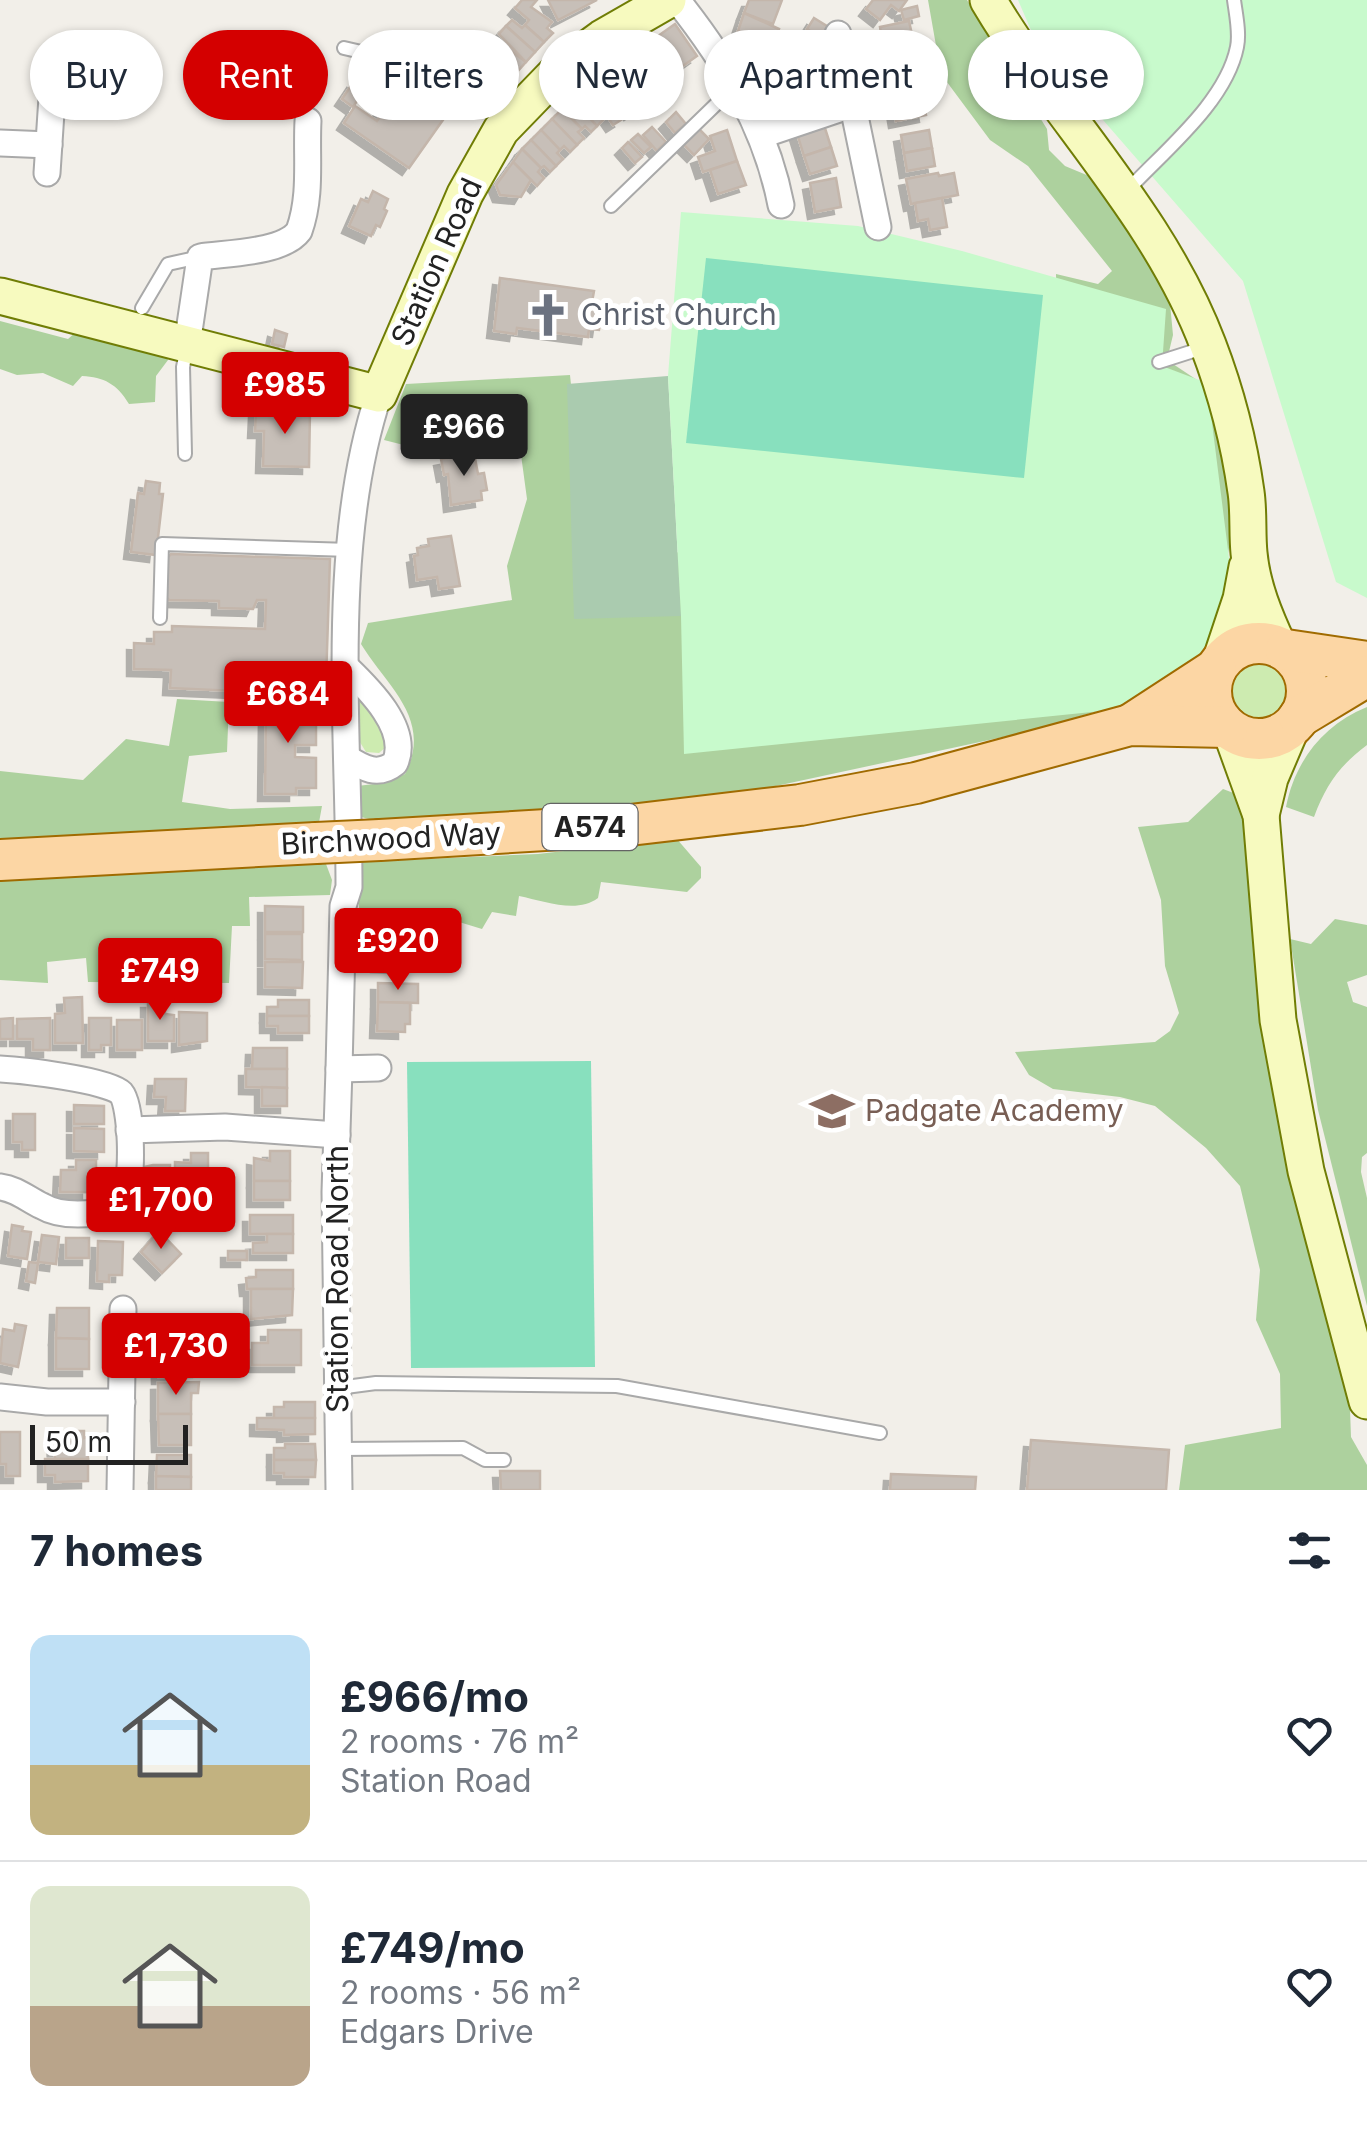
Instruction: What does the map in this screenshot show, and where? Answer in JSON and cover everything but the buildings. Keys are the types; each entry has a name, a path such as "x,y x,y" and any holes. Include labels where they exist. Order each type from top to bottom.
{"main road":[{"name":"A574","path":"1218,666 1232,650 1263,642 1367,662"},
{"path":"1282,648 1304,674 1305,704 1296,721"},
{"path":"1218,666 1211,684 1212,700 1217,715 1228,728"},
{"name":"Birchwood Way","path":"1130,725 1218,666"},
{"name":"A574","path":"1228,728 1256,739 1269,738 1367,676"},
{"name":"Birchwood Way","path":"0,860 630,825 800,804 916,783 1130,725 1228,728"}],"street":[{"name":"Station Road","path":"519,108 561,68 602,38 668,0"},
{"path":"677,0 704,39"},
{"path":"988,0 1008,34 1125,192 1171,263 1209,346 1236,437 1246,495 1249,557 1262,611 1282,648"},
{"path":"47,173 51,120"},
{"name":"Station Road","path":"348,887 346,667 350,550 362,450 378,394 416,302 473,178 509,120"},
{"path":"754,120 762,135 780,205"},
{"path":"762,135 807,120"},
{"path":"857,120 878,227"},
{"path":"187,344 200,257 276,246 294,238 302,224 310,176 306,155 308,121"},
{"path":"0,143 49,145"},
{"path":"0,296 378,394"},
{"path":"1218,666 1241,600 1249,557"},
{"path":"346,667 367,687 396,730 399,748 394,762 381,770 364,769 347,758"},
{"path":"1261,815 1270,778 1296,721"},
{"path":"1228,728 1261,815 1278,1020 1306,1172 1367,1401"},
{"name":"Station Road North","path":"340,1490 335,1192 344,906 348,887"},
{"path":"339,1069 378,1068"},
{"path":"0,1080 0,1069 52,1073 117,1089 128,1107 129,1130 126,1208 66,1214 46,1209 16,1190 0,1187"},
{"path":"129,1130 225,1127 338,1134"},
{"path":"120,1490 123,1308"},
{"path":"0,1397 47,1402 122,1402"}],"lane":[{"path":"1125,192 1215,98 1229,74 1238,45 1234,0"},
{"path":"344,48 348,49"},
{"path":"611,206 704,116"},
{"path":"142,308 168,264 200,257"},
{"path":"185,454 187,344"},
{"path":"1159,362 1209,346"},
{"path":"160,618 162,544 350,550"},
{"path":"338,1388 376,1383 617,1386 880,1433"},
{"path":"339,1449 464,1448 485,1460 504,1460"}],"green space":[{"path":"928,0 967,0 986,30 968,30 968,110 948,83 948,30 933,30"},
{"path":"1018,0 1367,0 1367,598 1336,582 1243,281 1103,120 1144,120 1144,30 1031,30"},
{"path":"975,120 1041,120 1047,129 1049,150 1065,166 1101,181 1169,293 1173,335 1167,360 1212,390 1225,431 1231,536 1220,601 1115,706 1022,733 753,791 389,824 357,816 357,786 383,783 405,774 414,737 404,705 361,644 368,623 512,600 507,566 527,499 519,440 435,453 384,440 406,384 570,375 586,528 1061,655 1056,274 1098,284 1112,271 1028,166 990,140"},
{"path":"681,212 858,226 1166,309 1162,366 1207,383 1230,566 1220,614 1206,651 1185,683 1131,708 684,754 668,376"},
{"path":"706,258 1043,295 1024,478 686,443"},
{"path":"0,321 68,339 85,324 163,347 168,360 156,376 155,402 129,404 120,391 97,378 82,376 73,386 43,373 17,375 0,369"},
{"path":"668,376 681,616 574,619 567,384"},
{"path":"1260,657 1283,667 1293,690 1283,713 1260,723 1237,713 1227,690 1237,667"},
{"path":"359,696 387,739 387,746 379,753 366,752 358,739"},
{"path":"177,699 229,702 227,752 189,756 182,802 230,809 322,806 318,828 0,854 0,771 83,780 126,739 169,746"},
{"path":"1367,707 1367,745 1335,777 1314,817 1286,807 1296,774 1313,746 1337,724"},
{"path":"1223,789 1244,797 1259,1006 1295,1182 1349,1381 1351,1437 1367,1465 1367,1490 1179,1490 1185,1445 1281,1428 1280,1374 1256,1320 1260,1270 1240,1186 1206,1148 1155,1106 1120,1097 1053,1089 1029,1075 1015,1052 1155,1042 1170,1031 1179,1013 1165,966 1161,900 1138,827 1188,822"},
{"path":"676,838 701,867 701,878 687,892 601,882 598,898 580,905 519,896 516,916 492,912 482,929 433,914 359,913 359,862 538,854"},
{"path":"323,856 332,880 330,895 249,897 250,926 232,926 229,983 88,982 86,958 47,962 48,983 0,980 0,878"},
{"path":"1335,919 1367,925 1367,975 1347,982 1353,1002 1367,1007 1367,1153 1362,1157 1361,1172 1367,1198 1367,1306 1318,1110 1290,939 1311,944"},
{"path":"591,1061 595,1367 411,1368 407,1062"}],"place":[{"name":"Christ Church","path":"548,315"},
{"name":"Padgate Academy","path":"832,1111"}]}
